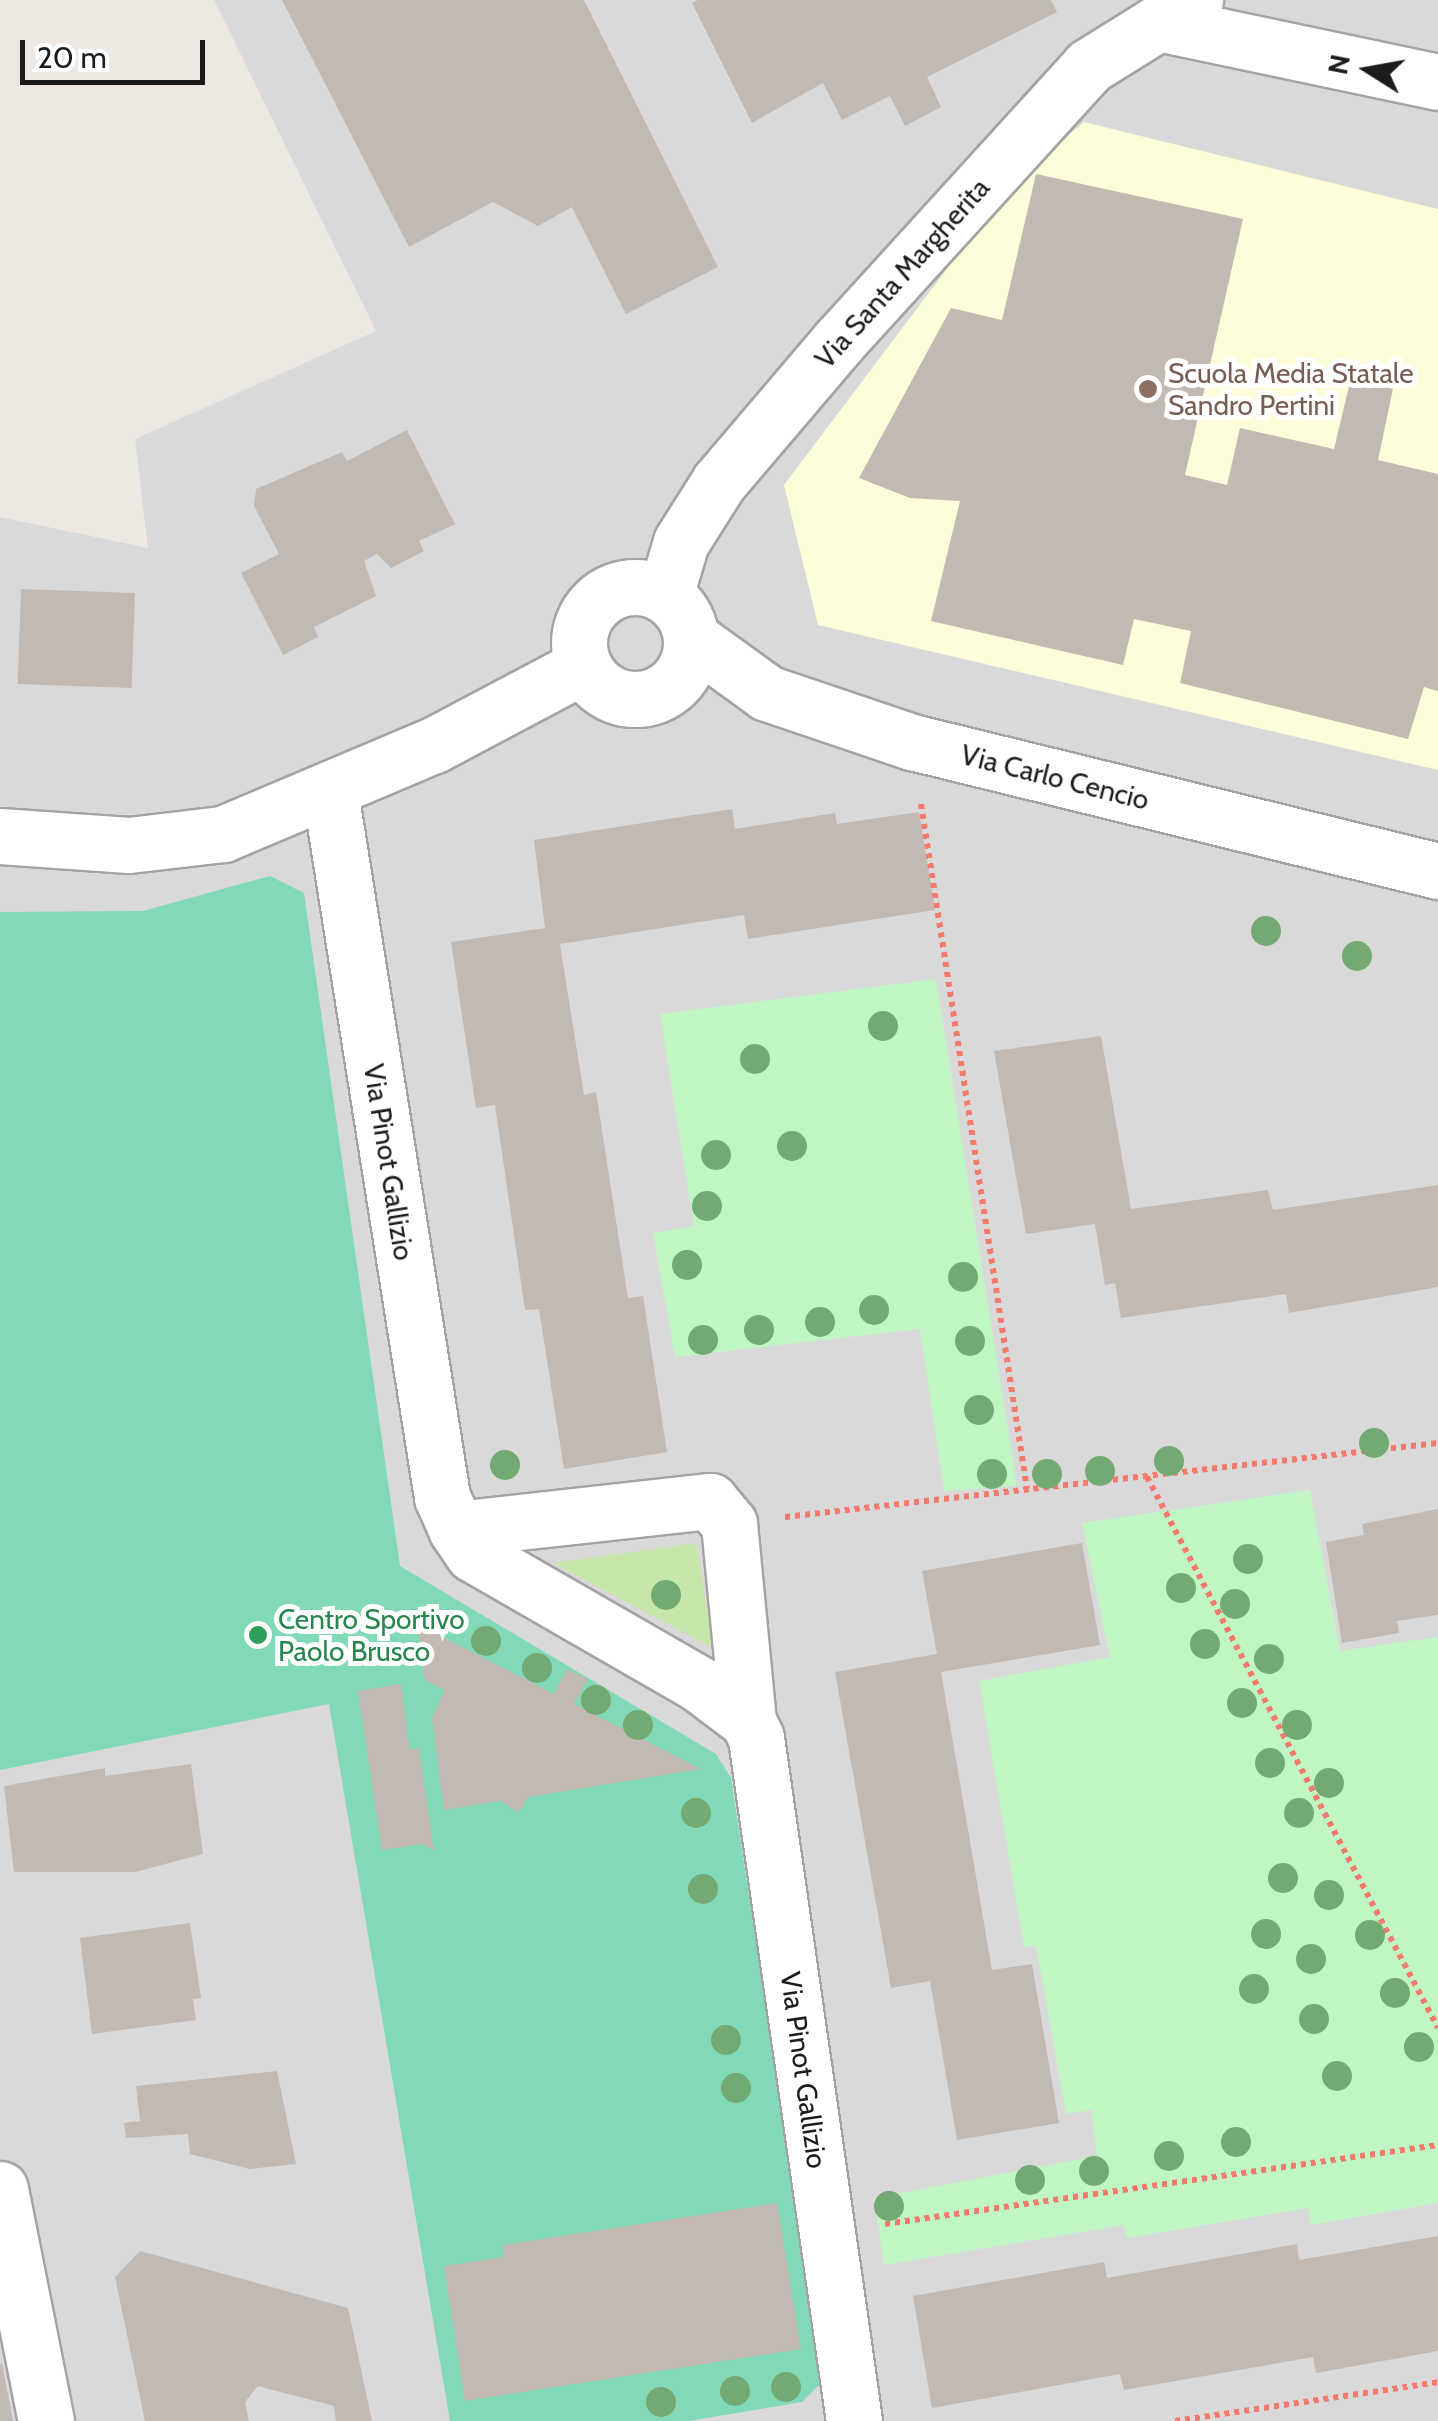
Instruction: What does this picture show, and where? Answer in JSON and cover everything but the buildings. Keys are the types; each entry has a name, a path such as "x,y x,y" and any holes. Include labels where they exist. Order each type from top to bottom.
{"street":[{"path":"1177,12 1438,82"},
{"name":"Via Santa Margherita","path":"583,666 606,692 641,700 683,672 678,617 681,542 719,482 839,341 1088,66 1177,12"},
{"path":"0,836 129,846 223,834 330,792 583,666 580,631 598,601 630,587 678,617"},
{"name":"Via Carlo Cencio","path":"678,617 766,693 912,742 1438,871"},
{"name":"Via Pinot Gallizio","path":"330,792 442,1497 473,1554 699,1684 748,1721"},
{"path":"456,1528 710,1500 729,1524"},
{"name":"Via Pinot Gallizio","path":"729,1524 748,1721 854,2421"},
{"path":"0,2189 46,2421"}],"path":[{"path":"912,742 1027,1490"},
{"path":"729,1524 1438,1443"},
{"path":"1146,1476 1438,2028"},
{"path":"828,2233 1438,2146"},
{"path":"1175,2421 1438,2382"}],"shaded area":[{"path":"214,0 1438,0 1438,2421 0,2421 0,517 148,548 135,439 376,331"},
{"name":"Scuola Media Statale Sandro Pertini","path":"1084,122 1438,209 1438,770 818,625 784,485 1011,184"}],"green space":[{"name":"Centro Sportivo Paolo Brusco","path":"270,876 304,893 400,1566 716,1754 731,1778 823,2381 802,2402 689,2421 450,2421 329,1704 0,1770 0,912 143,911"},
{"path":"936,979 1017,1486 944,1491 920,1329 675,1357 653,1233 694,1226 660,1014"},
{"path":"1310,1490 1340,1651 1438,1637 1438,2203 1311,2225 1308,2208 1127,2238 1123,2225 884,2265 874,2198 1097,2156 1091,2110 1066,2114 1036,1946 1024,1947 979,1681 1110,1657 1082,1523"},
{"path":"696,1543 713,1648 553,1563"}],"place":[{"name":"Scuola Media Statale Sandro Pertini","path":"1148,389"},
{"name":"Centro Sportivo Paolo Brusco","path":"258,1635"}]}
